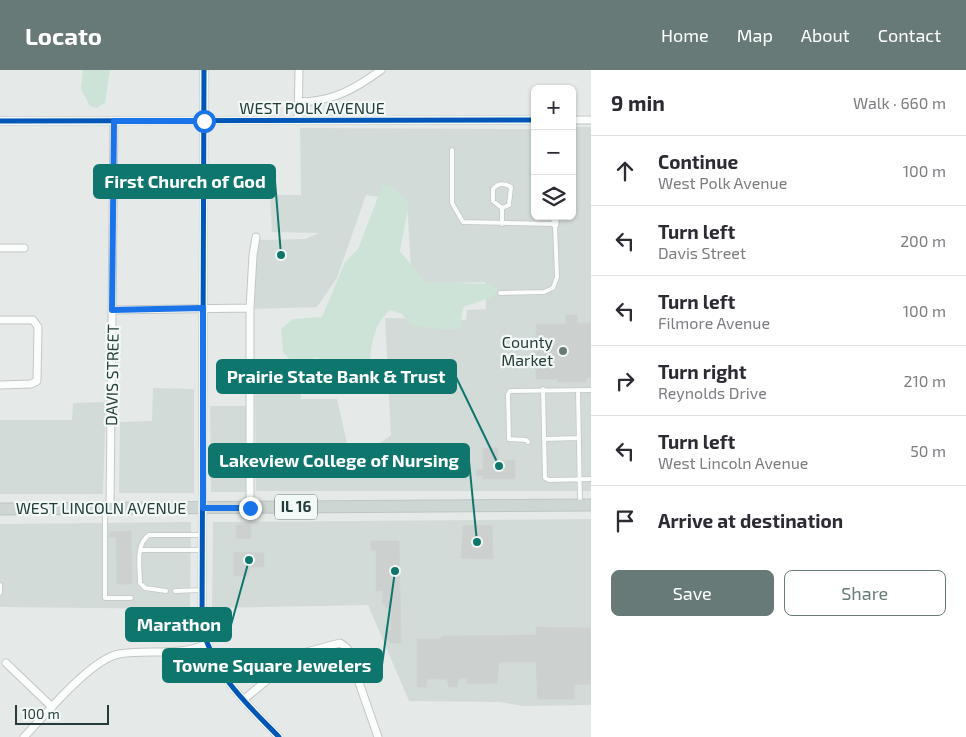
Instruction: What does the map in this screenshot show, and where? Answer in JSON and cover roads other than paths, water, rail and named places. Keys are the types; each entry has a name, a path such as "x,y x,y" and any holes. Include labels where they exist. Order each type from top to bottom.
{"main road":[{"name":"WEST LINCOLN AVENUE","path":"0,508 586,505"}],"street":[{"path":"204,70 202,627 207,644 225,679 279,737"},
{"path":"298,121 299,70"},
{"path":"298,102 321,101 343,95 381,70"},
{"name":"WEST POLK AVENUE","path":"0,121 531,120"},
{"path":"576,120 591,120"},
{"name":"DAVIS STREET","path":"108,508 114,121"},
{"path":"204,194 258,192"},
{"path":"250,508 250,308 256,237"},
{"path":"0,248 24,248"},
{"path":"112,310 250,308"},
{"path":"0,320 31,320 37,323 38,377 35,384 0,385"},
{"path":"243,700 292,658 307,651 340,642 346,648 374,720 378,737"},
{"path":"24,737 96,665 110,656 175,652 207,644"},
{"path":"6,663 52,707"}],"lane":[{"path":"452,150 452,203 458,217 467,223 502,224 555,220 557,277 553,288 544,292 500,293"},
{"path":"498,184 506,184 511,187 509,205 502,208 493,202 493,189 498,184"},
{"path":"502,208 502,224"},
{"path":"543,389 545,478 549,480 591,480"},
{"path":"528,442 526,440 509,439 508,394 514,390 591,390"},
{"path":"578,390 580,480 586,505"},
{"path":"544,439 579,438"},
{"path":"108,508 105,598 131,598"},
{"path":"166,591 145,588 140,583 140,550 143,539 149,534 202,535"},
{"path":"140,550 202,550"},
{"path":"0,585 0,594"},
{"path":"175,591 202,590"}],"place":[{"name":"First Church of God","path":"281,255"},
{"name":"County Market","path":"563,351"},
{"name":"Prairie State Bank & Trust","path":"499,466"},
{"name":"Lakeview College of Nursing","path":"477,542"},
{"name":"Marathon","path":"249,560"},
{"name":"Towne Square Jewelers","path":"395,571"}]}
